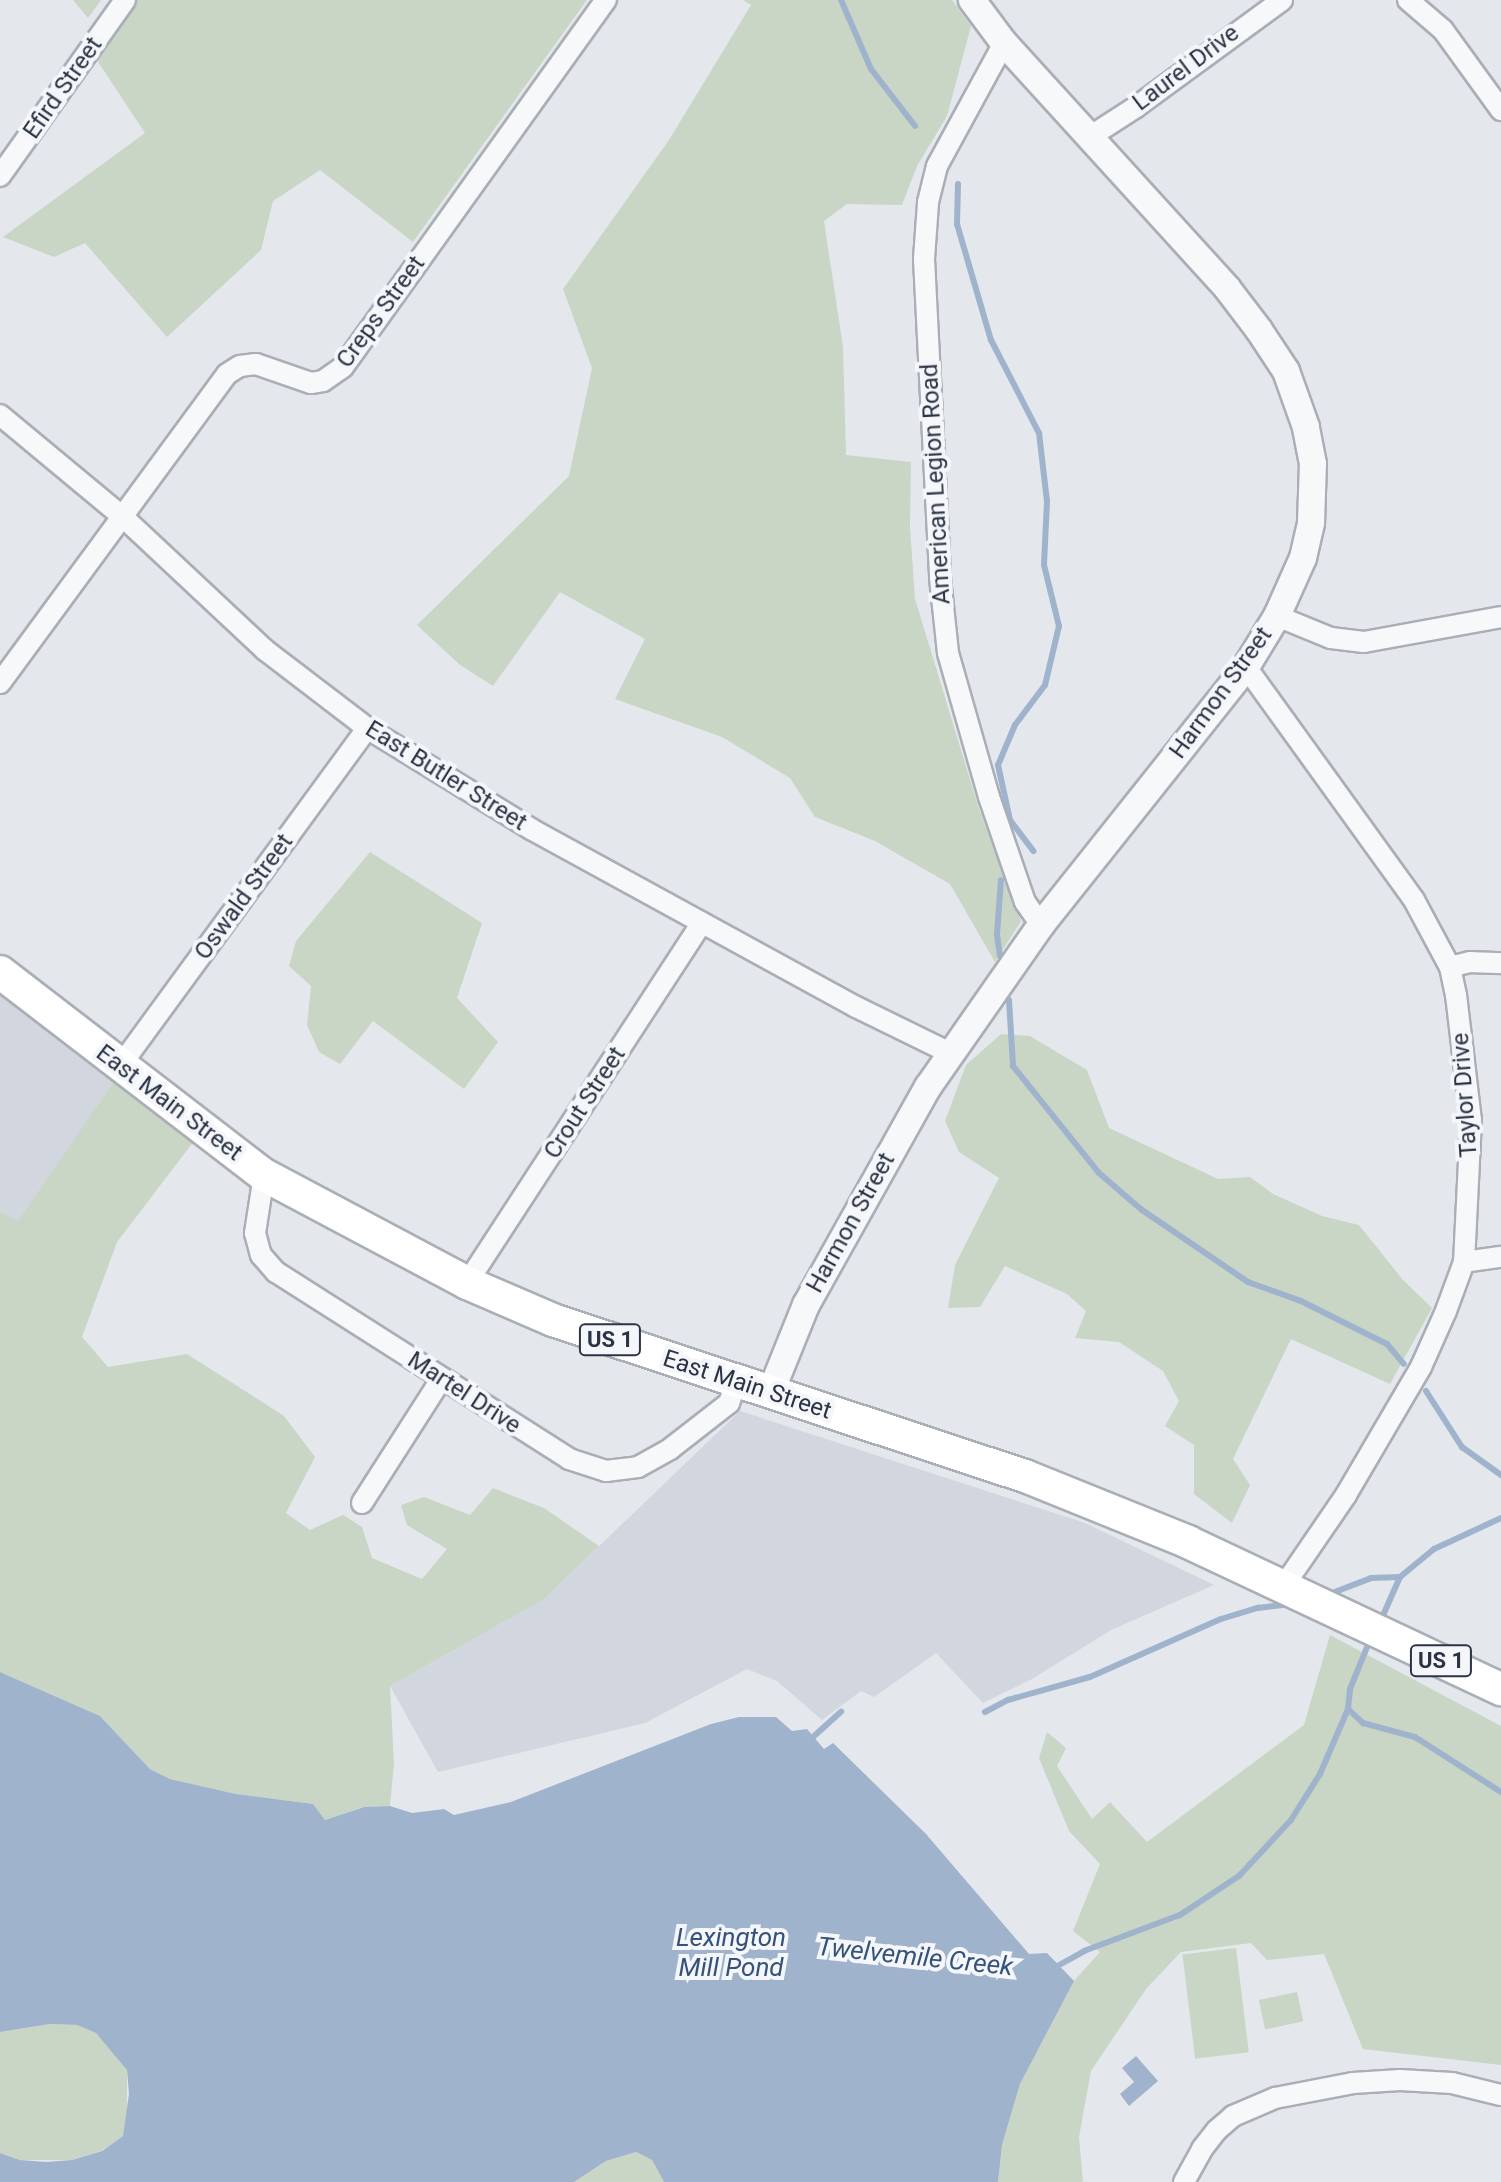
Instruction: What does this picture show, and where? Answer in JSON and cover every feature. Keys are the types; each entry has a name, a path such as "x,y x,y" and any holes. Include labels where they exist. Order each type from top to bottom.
{"main road":[{"name":"East Main Street","path":"0,972 264,1175 467,1283 553,1320 1025,1476 1188,1542 1501,1689"}],"street":[{"name":"Efird Street","path":"0,176 125,0"},
{"name":"Creps Street","path":"0,683 227,374 240,366 256,364 311,383 323,381 343,367 606,0"},
{"name":"Harmon Street","path":"770,1394 806,1305 913,1112 950,1053 1041,925 1246,667 1277,616 1303,558 1311,523 1313,464 1299,403 1286,371 1227,288 1004,43 972,0"},
{"name":"Laurel Drive","path":"1091,136 1136,107 1282,0"},
{"path":"1408,0 1443,30 1501,110"},
{"name":"American Legion Road","path":"1004,43 937,166 928,203 924,259 940,578 948,653 989,797 1025,902 1041,925"},
{"name":"East Butler Street","path":"0,415 123,517 265,650 367,728 531,829 950,1053"},
{"path":"1277,616 1323,636 1364,642 1501,617"},
{"name":"Taylor Drive","path":"1246,667 1414,900 1450,967 1471,1120 1464,1262 1421,1367 1292,1591"},
{"name":"Oswald Street","path":"120,1066 367,728"},
{"name":"Crout Street","path":"467,1283 702,923"},
{"path":"1450,967 1470,962 1501,963"},
{"name":"Martel Drive","path":"264,1175 255,1233 261,1255 276,1272 569,1459 606,1471 638,1467 670,1449 729,1403 736,1383"},
{"path":"1464,1262 1501,1257"},
{"path":"362,1503 442,1378"},
{"path":"1184,2182 1202,2149 1217,2130 1233,2116 1275,2098 1353,2083 1400,2080 1452,2083 1501,2095"}],"shaded area":[{"path":"0,991 114,1081 18,1222 0,1212"},
{"path":"740,1411 1085,1523 1214,1585 1111,1630 1032,1679 983,1703 936,1653 874,1697 861,1691 822,1720 777,1681 747,1669 645,1723 438,1772 390,1686 543,1600"}],"green space":[{"path":"73,0 101,0 88,18"},
{"path":"135,0 587,0 413,242 320,170 273,201 261,250 167,337 85,243 54,257 3,237 145,133 93,54"},
{"path":"743,0 952,0 971,26 947,116 917,166 902,205 847,204 824,221 843,347 846,455 911,462 910,527 915,599 979,809 1021,921 995,962 950,884 875,841 815,817 790,778 722,737 615,699 645,639 560,592 493,686 460,665 417,625 569,476 592,368 563,289 669,140 751,5"},
{"path":"370,852 482,923 457,998 498,1042 464,1089 373,1021 340,1064 319,1052 307,1025 311,986 289,966 296,941"},
{"path":"1001,1034 1030,1036 1087,1070 1109,1128 1218,1179 1250,1177 1273,1194 1322,1216 1359,1225 1403,1280 1432,1308 1390,1384 1291,1339 1233,1459 1250,1485 1232,1523 1194,1494 1194,1445 1165,1426 1179,1401 1163,1371 1119,1342 1075,1338 1086,1311 1067,1294 1005,1266 980,1307 948,1308 955,1265 999,1178 959,1152 945,1121 966,1065"},
{"path":"120,1066 204,1128 117,1242 82,1337 108,1367 187,1354 284,1416 315,1457 286,1513 310,1530 343,1515 362,1527 372,1558 422,1579 447,1549 407,1525 401,1505 424,1497 470,1515 493,1488 544,1508 599,1546 543,1600 390,1686 394,1764 390,1806 363,1807 325,1820 313,1804 236,1794 170,1779 150,1769 100,1716 0,1672 0,1212 18,1221 114,1081"},
{"path":"1330,1635 1501,1726 1501,2065 1363,2049 1324,1954 1267,1960 1251,1943 1181,1952 1146,1989 1091,2071 1079,2137 1083,2182 998,2182 1002,2145 1020,2084 1074,1981 1100,1952 1073,1931 1100,1864 1069,1831 1039,1758 1047,1732 1066,1748 1057,1766 1092,1819 1110,1802 1147,1842 1304,1725"},
{"path":"1236,1948 1249,2052 1195,2059 1182,1955"},
{"path":"1297,1992 1303,2021 1265,2029 1259,2000"},
{"path":"50,2024 77,2025 96,2033 122,2061 127,2070 127,2116 123,2136 101,2151 72,2160 20,2160 0,2153 0,2032"},
{"path":"636,2152 652,2160 664,2182 574,2182 606,2161"}],"water":[{"name":"Lexington Mill Pond","path":"0,1672 100,1716 150,1769 170,1779 236,1794 313,1804 325,1820 364,1807 390,1806 412,1813 444,1809 454,1815 511,1802 711,1724 739,1717 776,1717 792,1731 807,1729 824,1749 833,1743 926,1834 1029,1954 1047,1953 1074,1981 1020,2084 1002,2145 998,2182 664,2182 652,2160 636,2152 606,2161 574,2182 0,2182 0,2153 20,2160 46,2162 72,2160 102,2151 123,2136 129,2094 127,2070 96,2033 77,2025 50,2024 0,2032"},
{"path":"1136,2056 1158,2081 1129,2106 1120,2094 1134,2082 1122,2068"}],"waterway":[{"path":"841,0 871,69 915,126"},
{"path":"958,184 957,224 991,340 1039,433 1047,501 1044,565 1059,626 1045,685 1015,725 998,765 1010,820 1033,851"},
{"path":"1000,956 997,934 1001,880"},
{"path":"1009,1000 1013,1066 1099,1173 1142,1210 1248,1282 1301,1301 1387,1344 1404,1364"},
{"path":"1426,1391 1462,1447 1501,1475"},
{"name":"Twelvemile Creek","path":"1381,1620 1400,1577 1434,1549 1501,1518"},
{"path":"1327,1595 1371,1578 1400,1577"},
{"path":"985,1712 1008,1700 1090,1677 1221,1619 1258,1608 1289,1604"},
{"name":"Twelvemile Creek","path":"1052,1969 1084,1951 1180,1915 1239,1876 1291,1820 1320,1774 1348,1709 1350,1689 1370,1640"},
{"path":"1348,1709 1363,1723 1415,1737 1501,1792"},
{"path":"813,1737 841,1712"}]}
